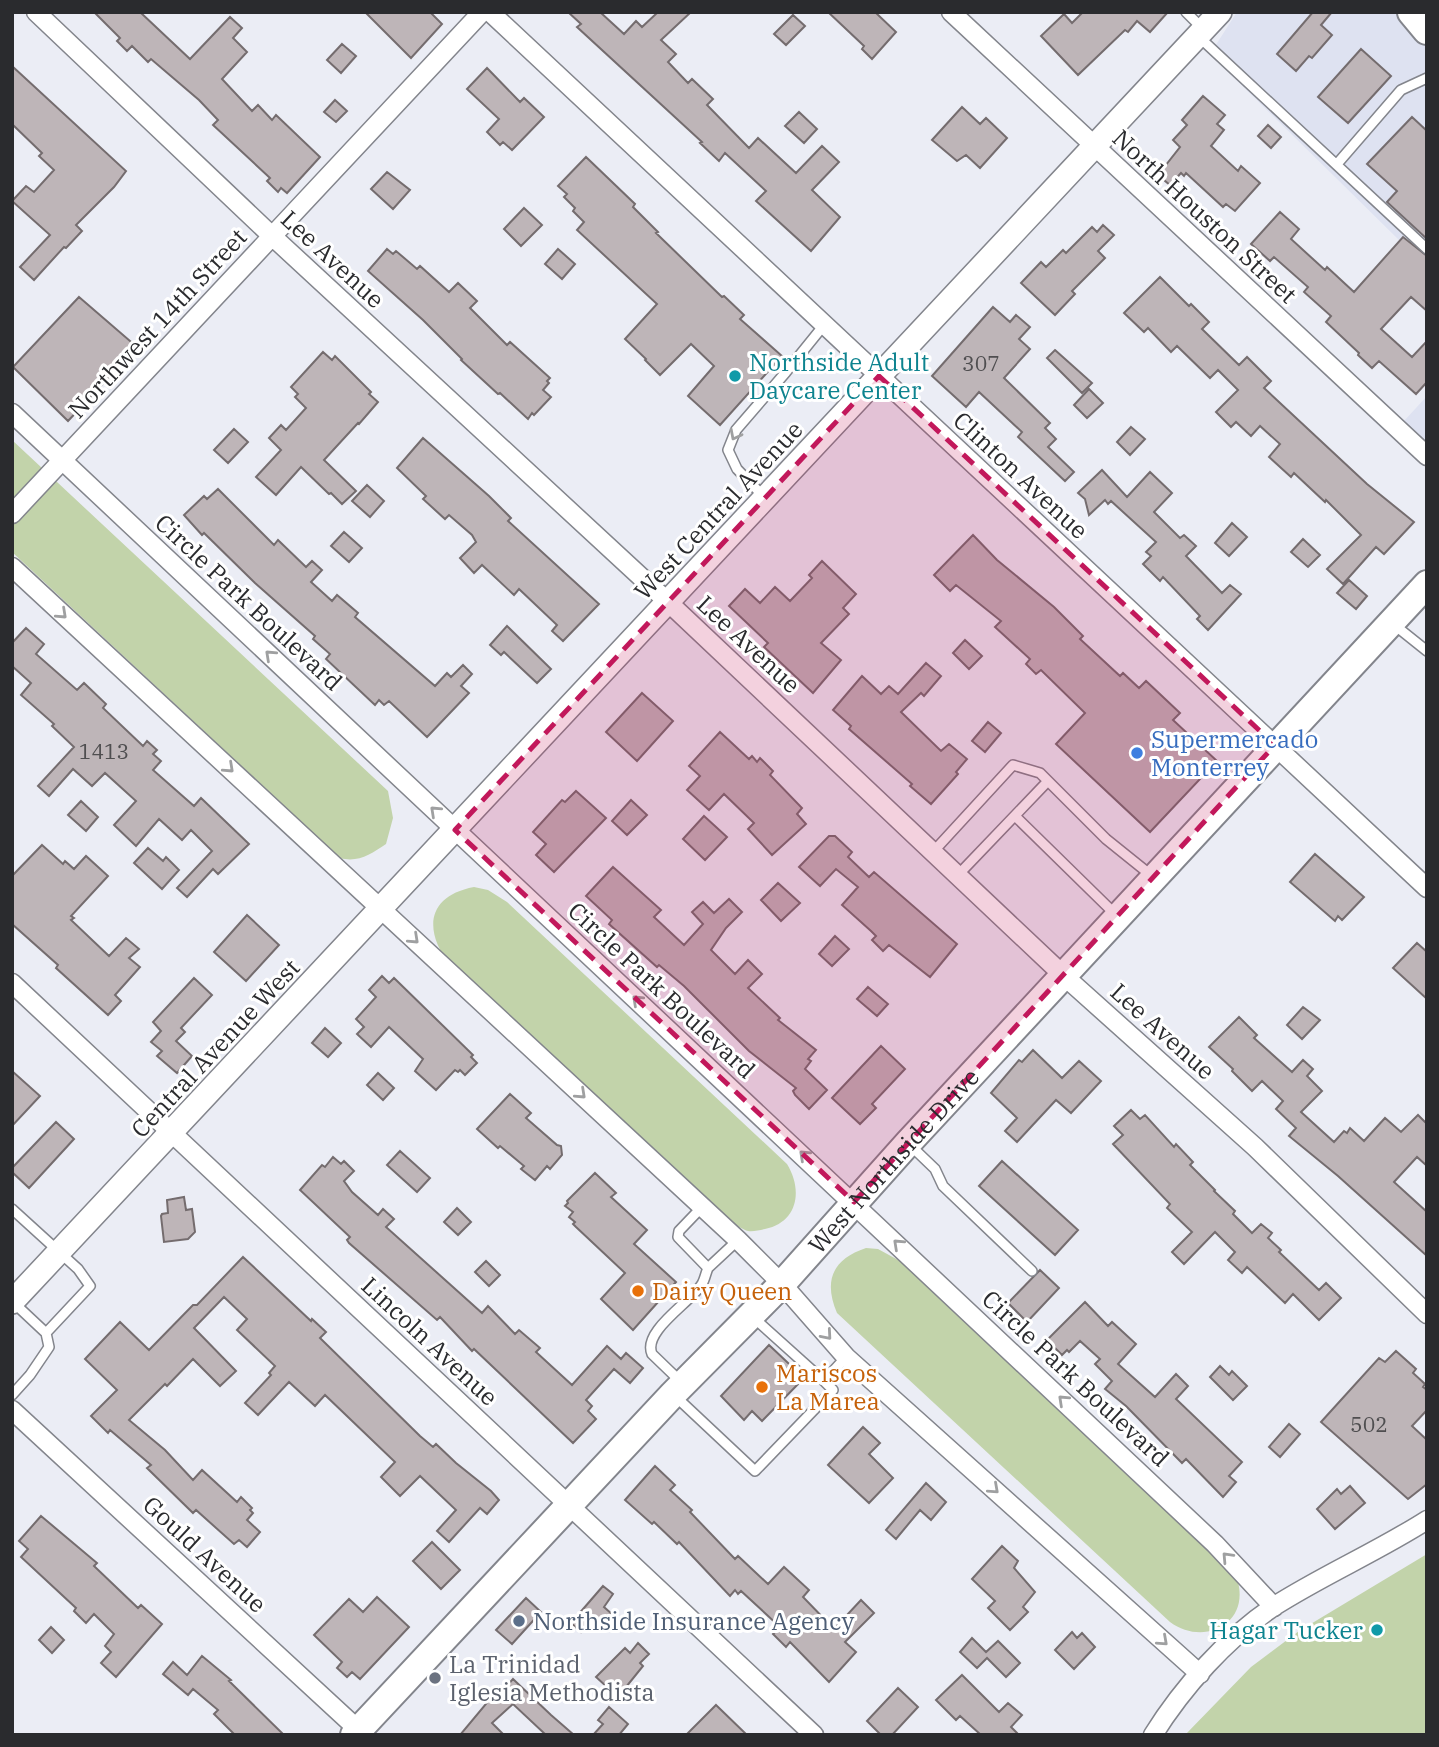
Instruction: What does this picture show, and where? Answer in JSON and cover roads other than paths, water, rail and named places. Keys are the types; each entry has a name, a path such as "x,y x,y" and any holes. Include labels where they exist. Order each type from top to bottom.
{"main road":[{"path":"1412,12 1427,30"},
{"name":"West Northside Drive","path":"359,1733 569,1504 782,1284 1117,916 1427,584"}],"street":[{"name":"Lee Avenue","path":"36,12 1063,975 1255,1147 1427,1314"},
{"name":"Northwest 14th Street","path":"12,514 482,12"},
{"name":"Clinton Avenue","path":"490,12 1427,888"},
{"name":"North Houston Street","path":"951,12 1427,456"},
{"name":"West Central Avenue","path":"455,830 1220,12"},
{"name":"Circle Park Boulevard","path":"12,413 854,1202 1215,1544 1274,1607"},
{"path":"12,567 738,1240 782,1284 846,1357 1200,1674"},
{"name":"Central Avenue West","path":"13,1302 455,830"},
{"name":"Lincoln Avenue","path":"12,984 814,1735"},
{"name":"Gould Avenue","path":"12,1410 359,1733"},
{"path":"1153,1735 1167,1712 1200,1674 1246,1628 1274,1607 1427,1520"}],"lane":[{"path":"1186,12 1201,33 1427,249"},
{"path":"1337,164 1401,90 1427,78"},
{"path":"765,499 737,469 728,450 736,430 824,325"},
{"path":"1391,622 1427,651"},
{"path":"933,852 1013,765 1040,773 1106,839 1153,877"},
{"path":"958,875 1048,781"},
{"path":"1015,816 1117,916"},
{"path":"908,1143 935,1169 943,1186 1032,1271"},
{"path":"701,1208 679,1231 678,1237 708,1268"},
{"path":"12,1209 78,1269 90,1286 46,1334"},
{"path":"738,1240 708,1268 702,1283 653,1336 649,1349 678,1389 755,1471 833,1390 751,1314"},
{"path":"12,1395 49,1347 46,1334 13,1302"},
{"path":"824,1381 846,1357"}],"place":[{"name":"Northside Adult Daycare Center","path":"735,376"},
{"name":"Supermercado Monterrey","path":"1137,753"},
{"name":"Dairy Queen","path":"638,1291"},
{"name":"Mariscos La Marea","path":"762,1387"},
{"name":"Northside Insurance Agency","path":"519,1621"},
{"name":"Hagar Tucker","path":"1377,1630"},
{"name":"La Trinidad Iglesia Methodista","path":"435,1678"}]}
